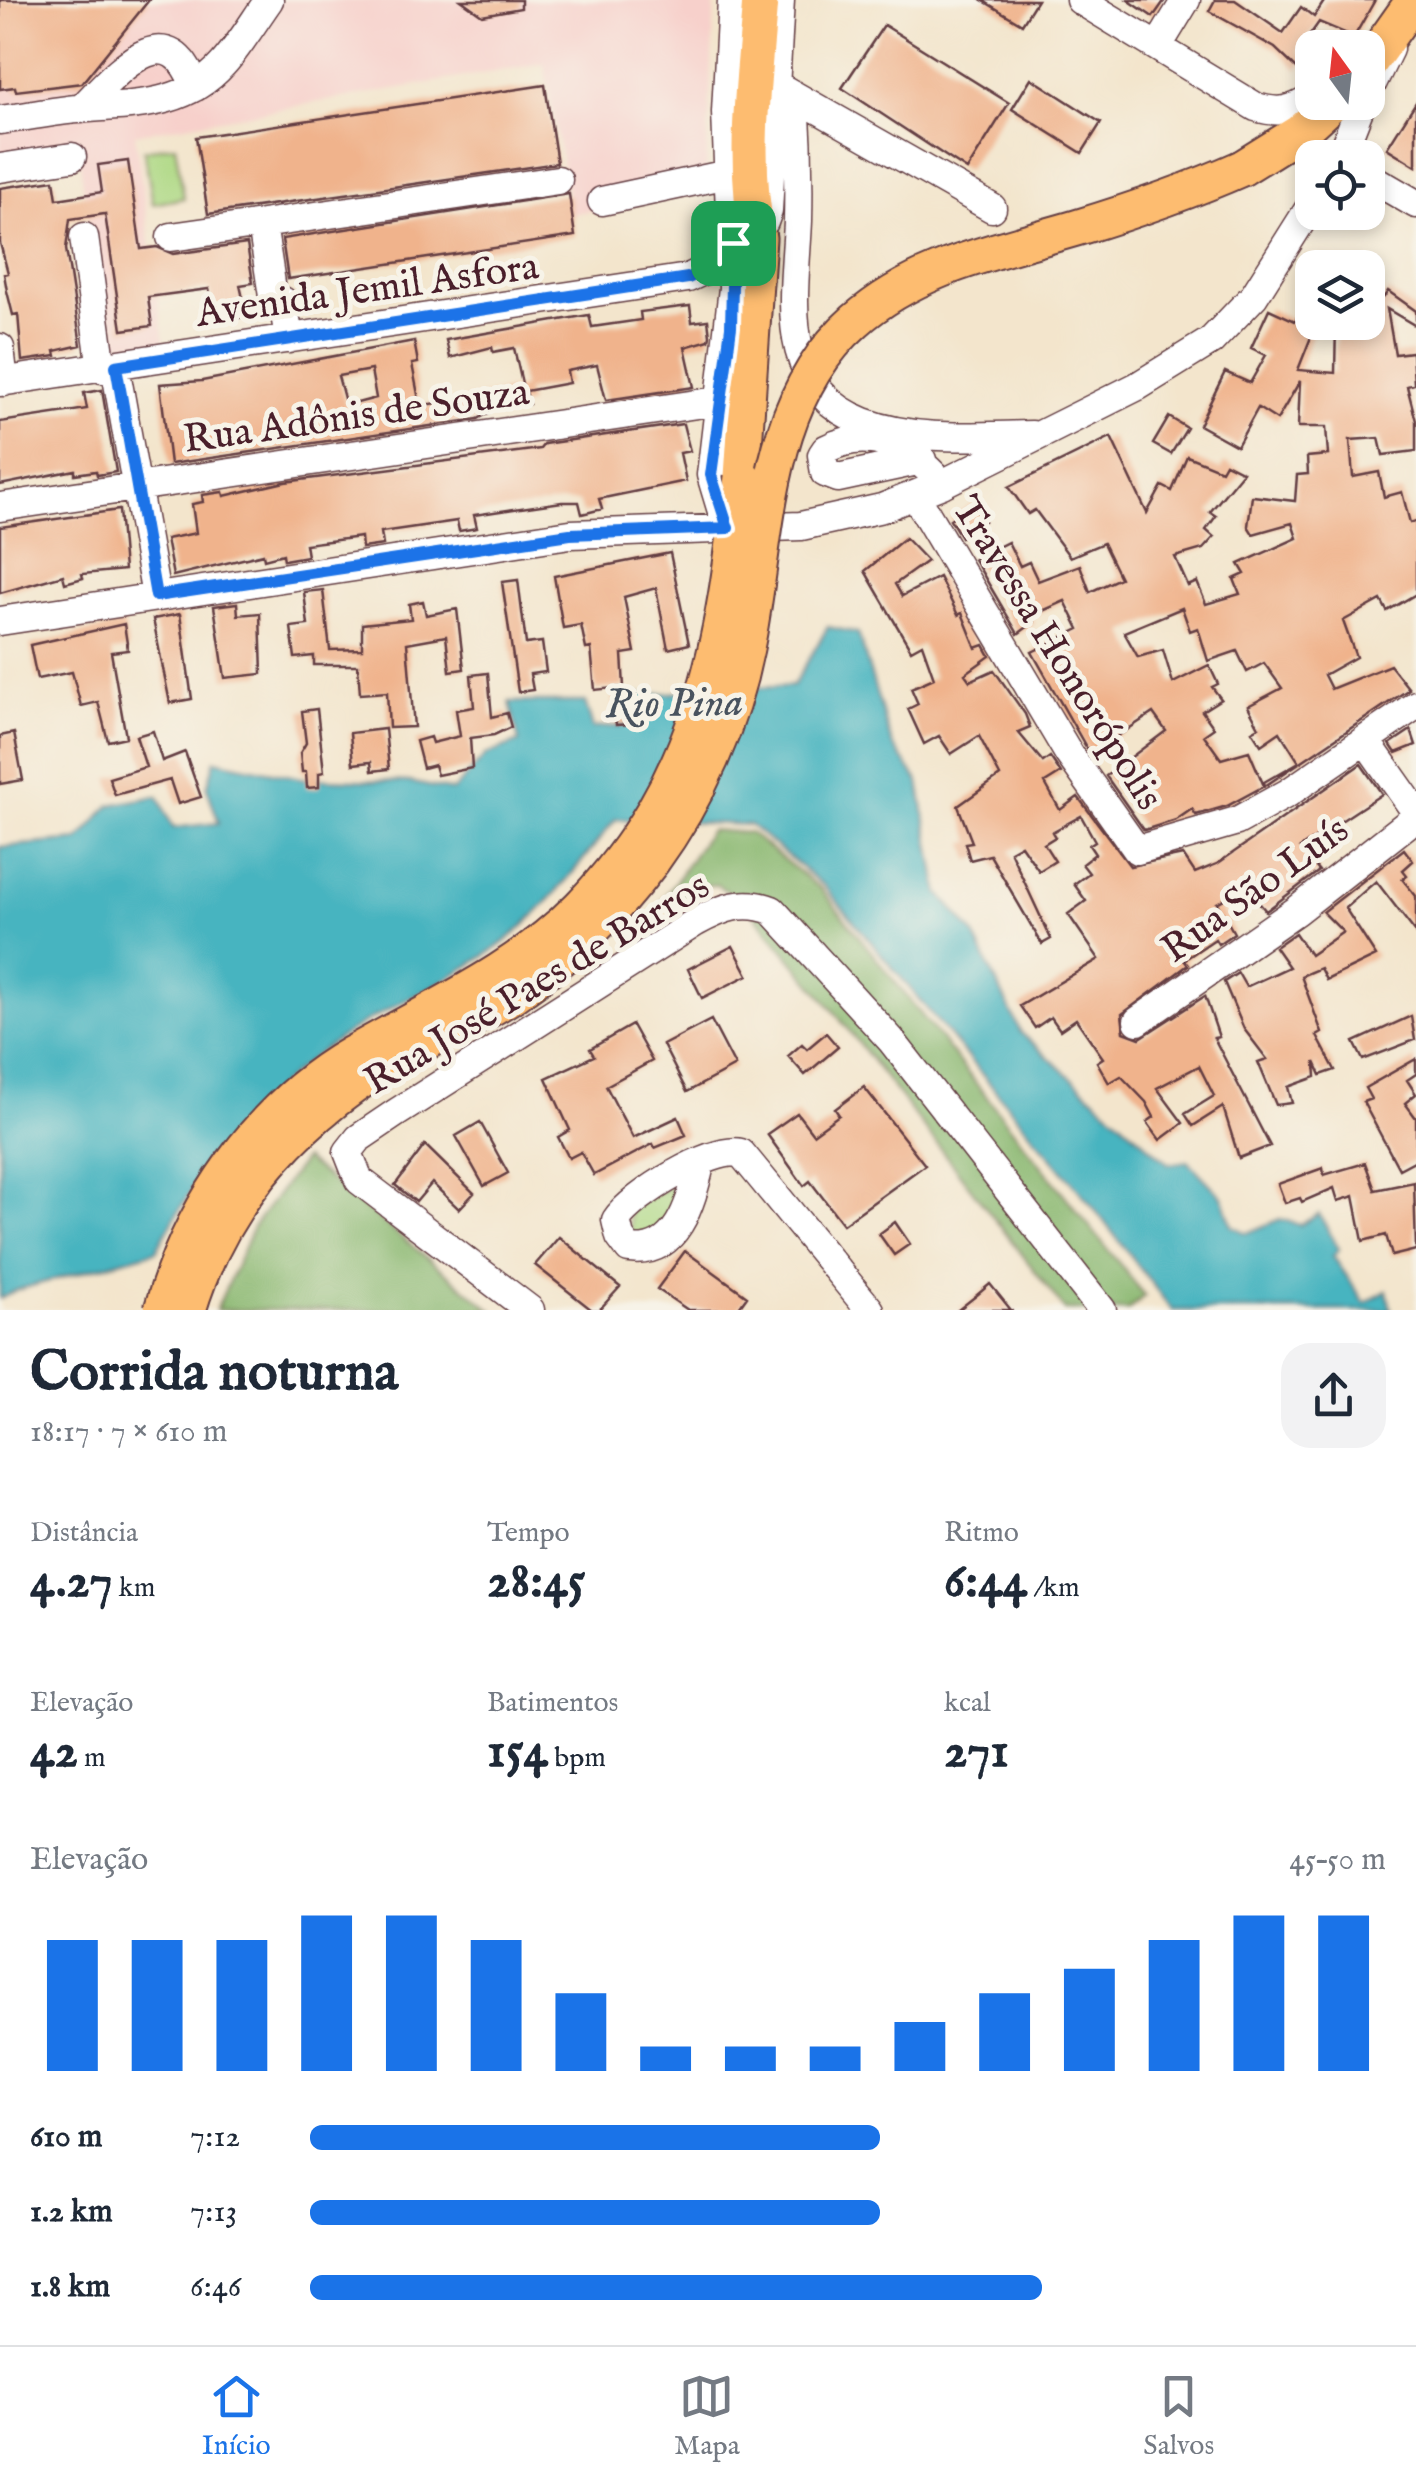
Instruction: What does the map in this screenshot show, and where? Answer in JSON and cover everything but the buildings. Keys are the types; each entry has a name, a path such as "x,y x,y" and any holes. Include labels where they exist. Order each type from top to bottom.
{"main road":[{"path":"1385,39 1413,2"},
{"path":"162,1310 184,1244 206,1205 235,1161 273,1117 348,1056 474,988 532,948 579,908 629,849 663,798 690,744 720,645 750,397 751,109 758,3"},
{"path":"188,1310 196,1282 234,1207 287,1142 368,1076 511,996 557,962 588,935 654,858 704,775 726,721 746,650 783,437 802,390 854,321 919,276 1110,218 1242,168 1313,120"}],"street":[{"path":"0,120 81,108 146,104 195,87 222,64 269,0"},
{"path":"1080,0 1256,107 1276,113 1295,109"},
{"path":"1158,46 1186,0"},
{"path":"1385,58 1413,2"},
{"path":"758,3 784,91 800,165 792,321 804,366 830,402 864,422 934,436 1036,435"},
{"path":"749,246 728,174 758,3"},
{"path":"81,108 124,65 150,50 172,54 185,64 195,87"},
{"path":"784,91 992,208"},
{"path":"728,528 711,475 749,246 768,210 784,91"},
{"path":"0,168 72,157"},
{"path":"602,201 728,174"},
{"path":"171,237 558,180"},
{"path":"1385,186 1416,204"},
{"path":"262,224 274,303 283,302 288,339"},
{"path":"0,621 570,534 801,526 882,508 942,484 1138,386 1211,342 1254,296 1296,230"},
{"path":"84,237 156,596"},
{"name":"Avenida Jemil Asfora","path":"2,382 688,278 749,246"},
{"path":"0,348 2,382"},
{"name":"Rua Adônis de Souza","path":"0,507 724,400"},
{"path":"922,460 942,484"},
{"name":"Travessa Honorópolis","path":"915,495 1069,754 1138,850 1237,821 1366,741"},
{"path":"1416,704 1395,715 1366,741 1416,815"},
{"name":"Rua São Luís","path":"1138,1021 1296,910 1416,815"},
{"name":"Rua José Paes de Barros","path":"530,1310 359,1180 348,1152 360,1138 696,922 733,905 754,903 772,910 891,1040 1102,1310"},
{"path":"700,1165 728,1150 741,1153 870,1310"}],"shaded area":[{"path":"0,0 715,0 705,190 571,214 544,63 135,134 164,342 106,351 77,144 0,157"}],"green space":[{"path":"175,145 184,198 153,204 144,150"},
{"path":"710,830 750,833 822,890 1145,1296 1128,1310 1065,1310 822,996 743,901 717,885 708,885 692,888 657,909"},
{"path":"304,1159 492,1310 216,1310 253,1227"},
{"path":"696,1173 667,1233 631,1244 629,1208"}],"water":[{"name":"Rio Pina","path":"828,627 858,633 892,744 919,782 939,893 973,933 1021,1033 1169,1164 1188,1161 1223,1198 1232,1226 1247,1233 1280,1219 1300,1225 1319,1214 1339,1249 1333,1256 1365,1303 1387,1291 1391,1310 1172,1310 1093,1207 824,886 750,825 616,819 546,904 502,944 357,1027 325,1048 267,1097 217,1154 156,1251 17,1290 0,1299 0,847 79,840 110,805 158,796 173,828 219,823 207,788 215,760 301,778 409,782 453,791 486,755 519,742 510,702 585,702 593,728 636,725 637,695 793,686"}],"route":[{"path":"733,243 731,327 711,475 728,528 570,534 156,596 116,366 688,278 709,268 733,243"}]}
